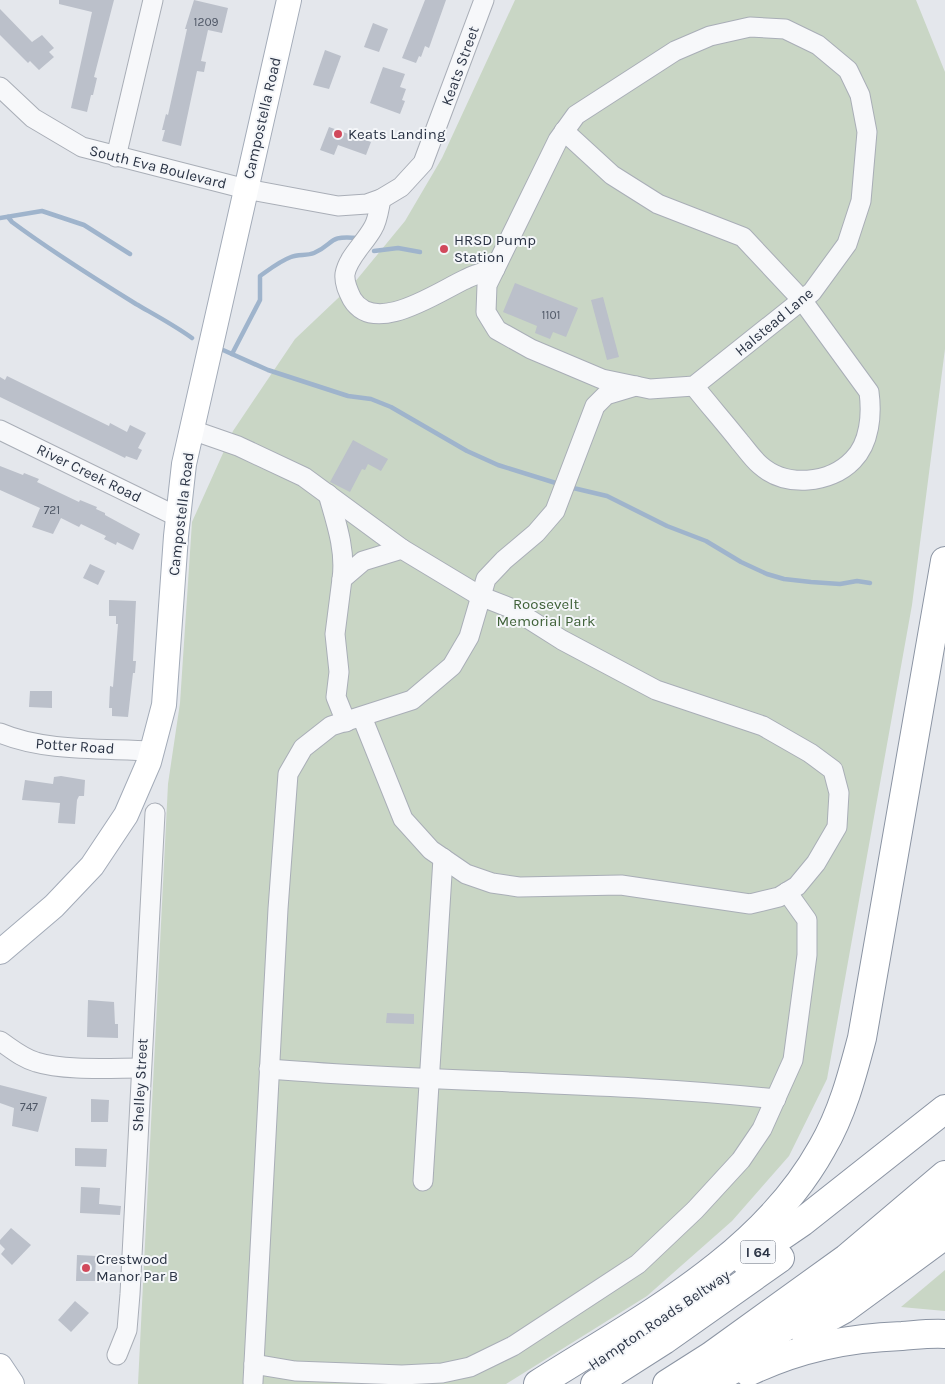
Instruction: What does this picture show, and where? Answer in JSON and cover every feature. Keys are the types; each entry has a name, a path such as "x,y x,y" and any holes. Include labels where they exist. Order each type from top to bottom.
{"highway":[{"path":"538,1384 674,1297 741,1247 789,1196 805,1175 830,1134 845,1096 862,1038 945,561"},
{"name":"Hampton Roads Beltway","path":"563,1384 802,1222 945,1109"},
{"path":"595,1384 664,1340 777,1260 945,1131"},
{"path":"667,1384 711,1356 847,1258 945,1176"},
{"path":"704,1384 799,1317 945,1206"},
{"path":"704,1384 844,1309 945,1235"},
{"path":"722,1384 776,1358 823,1344 879,1337 945,1334"}],"main road":[{"name":"Campostella Road","path":"0,952 54,906 92,866 126,814 152,751 164,705 178,516 184,464 288,0"},
{"path":"0,1366 12,1384"}],"street":[{"path":"116,157 153,0"},
{"name":"Keats Street","path":"246,189 338,206 353,206 381,199 406,183 426,157 484,0"},
{"name":"Halstead Lane","path":"750,27 785,30 818,45 848,70 860,95 867,132 861,201 847,244 812,292 694,386 650,389 602,379 531,349 497,330 486,312 485,298 487,285 495,269 558,140 576,115 675,50 710,36 750,27"},
{"name":"South Eva Boulevard","path":"0,87 42,125 82,147 246,189"},
{"path":"564,131 612,175 658,204 743,238 802,300 869,392 872,410 866,436 854,460 830,477 804,480 786,478 760,466 694,386"},
{"path":"381,199 374,226 349,262 345,275 347,291 356,305 368,312 392,314 427,300 467,278 495,269"},
{"path":"585,372 594,392 595,406"},
{"path":"636,386 606,395 595,406 555,510 536,534 504,560 486,579 469,637 452,666 412,700 331,726 303,748 288,774 269,1069 253,1373 295,1371 338,1374 442,1373 470,1367 513,1346 638,1264 695,1210 741,1160 762,1129 793,1060 807,955 807,920 787,892"},
{"name":"River Creek Road","path":"0,430 178,516"},
{"path":"192,430 238,446 304,477 328,494 402,549 480,596 513,609 562,640 656,690 763,726 810,753 833,770 839,793 837,827 816,863 797,886 779,897 750,904 621,885 519,887 492,883 466,874 431,850 403,819 354,720 336,697 339,672 335,634 344,564 339,532 328,494"},
{"path":"342,579 363,561 402,549"},
{"name":"Potter Road","path":"0,733 16,740 39,744 152,751"},
{"name":"Shelley Street","path":"118,1355 127,1330 155,813"},
{"path":"423,1181 443,858"},
{"path":"0,1040 21,1056 38,1063 74,1067 140,1068"},
{"path":"269,1069 429,1080 709,1092 776,1099"}],"green space":[{"name":"Roosevelt Memorial Park","path":"515,0 916,0 945,72 945,349 912,605 827,1079 789,1156 732,1221 647,1296 506,1384 138,1384 168,784 180,703 192,522 233,431 295,339 354,283 405,221 442,158"},
{"path":"945,1270 945,1311 901,1307"}],"building":[{"path":"59,0 114,0 94,77 97,78 93,95 91,95 87,112 71,108 92,12 59,4"},
{"path":"194,0 228,8 222,33 208,30 201,61 206,62 204,72 197,71 181,146 162,141 165,130 162,130 166,114 168,115 187,29 185,29"},
{"path":"425,0 446,0 429,48 425,46 421,57 419,56 416,63 402,58"},
{"path":"0,9 32,42 42,35 54,48 49,52 54,57 39,70 30,61 28,63 0,35"},
{"path":"373,23 388,29 379,52 364,47"},
{"path":"325,50 341,56 329,89 313,85"},
{"path":"383,67 405,74 400,87 406,89 402,100 405,101 400,114 370,103"},
{"name":"Keats Landing","path":"329,127 371,142 366,155 338,145 334,155 320,150"},
{"path":"515,283 578,308 566,337 553,332 550,339 535,333 537,326 503,312"},
{"path":"603,297 619,357 607,360 591,300"},
{"path":"7,376 109,426 110,423 127,432 130,425 146,433 138,448 142,450 137,460 126,456 125,458 0,397 0,377 5,380"},
{"path":"353,440 388,459 381,471 368,464 365,470 362,469 350,492 330,482"},
{"path":"0,466 39,479 37,482 79,502 80,500 97,507 96,509 105,513 105,515 140,534 133,550 117,542 116,545 104,539 106,536 81,524 79,527 61,518 53,534 32,527 40,508 0,490"},
{"path":"90,564 105,571 98,585 83,578"},
{"path":"109,600 136,601 133,661 136,661 128,717 112,716 112,708 109,708 110,686 113,687 118,624 116,624 116,616 109,616"},
{"path":"30,691 52,691 52,708 29,707"},
{"path":"61,776 85,780 84,796 79,796 77,800 75,824 58,823 60,803 22,800 25,780 53,784 54,777"},
{"path":"88,1000 114,1002 115,1024 118,1024 118,1038 87,1037"},
{"path":"387,1013 414,1014 414,1024 386,1023"},
{"path":"0,1085 47,1097 38,1132 12,1126 14,1108 0,1103"},
{"path":"91,1099 109,1100 108,1122 91,1122"},
{"path":"75,1148 107,1149 106,1167 75,1166"},
{"path":"81,1187 100,1188 99,1204 121,1206 120,1215 80,1213"},
{"path":"11,1228 31,1245 12,1265 1,1254 5,1249 0,1244 0,1240"},
{"name":"Crestwood Manor Par B","path":"77,1255 96,1256 95,1281 76,1281"},
{"path":"75,1301 89,1313 71,1332 58,1320"}],"waterway":[{"path":"0,218 42,211 84,225 130,254"},
{"path":"8,217 27,233 73,264 192,338"},
{"path":"232,354 260,300 260,276 287,259 314,253 336,239 357,238"},
{"path":"374,251 398,248 420,252"},
{"path":"223,350 268,370 348,396 371,399 391,407 467,451 498,465 559,484"},
{"path":"569,487 607,496 667,526 706,541 741,562 767,574 784,579 811,582 840,584 857,581 870,583"}],"place":[{"name":"Keats Landing","path":"338,134"},
{"name":"HRSD Pump Station","path":"444,249"},
{"name":"Crestwood Manor Par B","path":"86,1268"}]}
